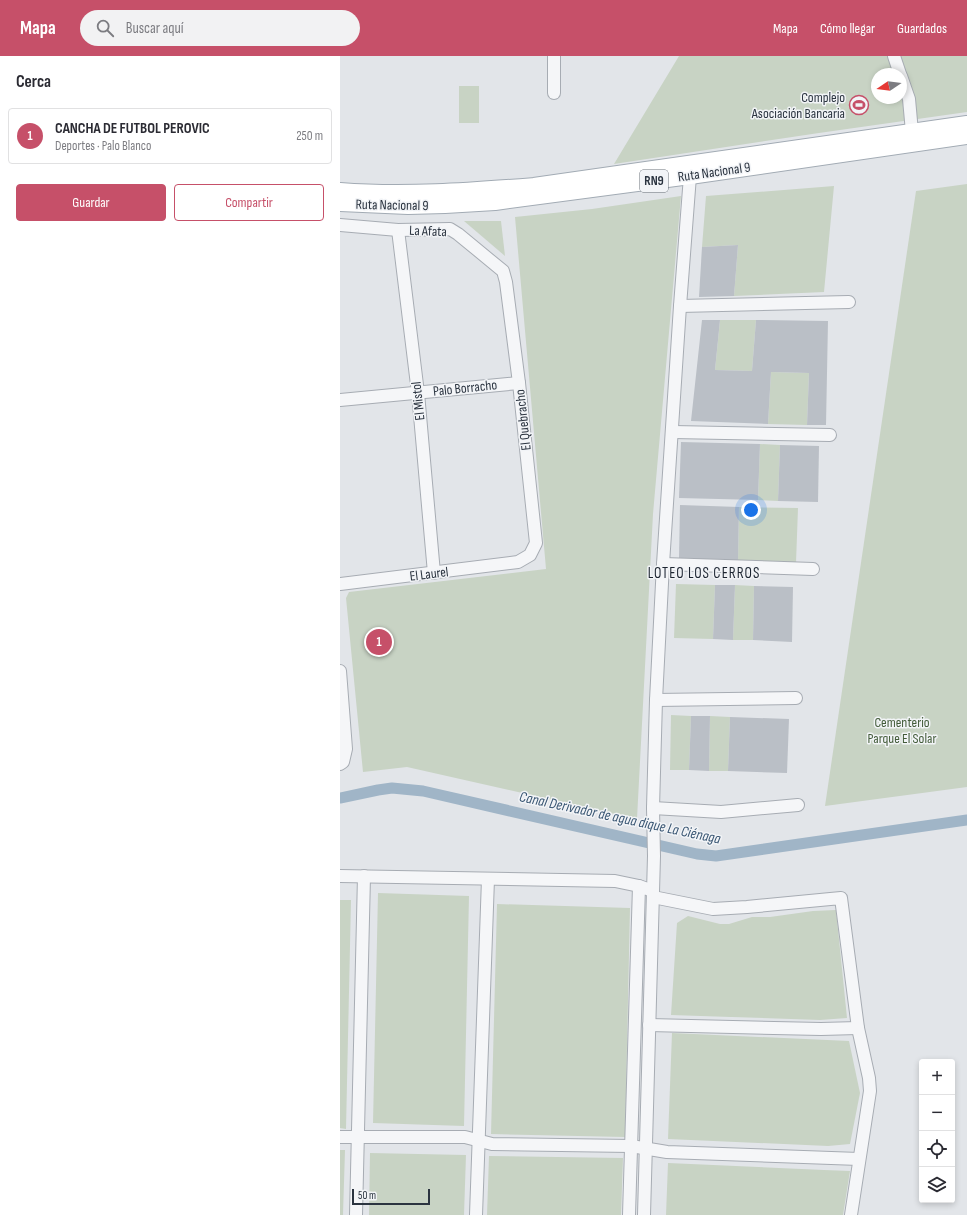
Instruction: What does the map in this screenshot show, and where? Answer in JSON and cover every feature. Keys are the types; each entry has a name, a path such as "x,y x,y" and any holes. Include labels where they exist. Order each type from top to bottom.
{"main road":[{"name":"Ruta Nacional 9","path":"340,191 404,193 462,192 534,186 967,124"},
{"name":"Ruta Nacional 9","path":"340,203 445,206 495,202 690,176 967,136"}],"street":[{"path":"554,56 554,93"},
{"path":"894,56 898,68"},
{"path":"907,93 909,99 912,132"},
{"path":"644,1215 654,856 653,808 656,700 663,564 690,176"},
{"name":"La Afata","path":"340,225 398,230 450,229 502,271"},
{"name":"El Mistol","path":"398,230 418,393 434,573"},
{"name":"El Quebracho","path":"502,271 506,282 519,382 536,543 530,555 518,562"},
{"path":"680,306 849,302"},
{"name":"Palo Borracho","path":"340,400 519,382"},
{"path":"673,432 830,435"},
{"name":"El Laurel","path":"340,584 518,562"},
{"path":"663,564 813,569"},
{"path":"340,672 346,749 343,762 340,764"},
{"path":"656,700 796,698"},
{"path":"653,808 721,812 798,805"},
{"path":"340,876 616,881 639,886 653,894 713,909 841,898 858,1028 869,1078 870,1091 851,1215"},
{"path":"356,1215 364,876"},
{"path":"476,1215 488,878"},
{"path":"629,1215 639,886"},
{"path":"649,1025 821,1029 858,1028"},
{"path":"340,1137 465,1137 492,1144 631,1146 666,1152 859,1159"}],"green space":[{"path":"679,56 967,56 967,112 614,164"},
{"path":"459,86 479,86 479,123 459,123"},
{"name":"Cementerio Parque El Solar","path":"967,184 967,787 825,806 916,191"},
{"path":"834,186 824,292 734,296 738,245 702,247 706,196"},
{"path":"681,196 653,514 637,819 407,767 363,772 346,598 349,592 546,569 515,217 592,209"},
{"path":"464,221 501,221 505,256"},
{"path":"720,320 756,320 752,371 715,370"},
{"path":"771,372 809,373 807,425 768,424"},
{"path":"760,444 780,445 778,501 758,500"},
{"path":"739,507 798,508 796,563 738,561"},
{"path":"676,584 715,585 713,639 674,638"},
{"path":"735,585 754,586 753,640 733,640"},
{"path":"671,715 691,716 689,770 670,770"},
{"path":"710,716 730,717 728,771 709,771"},
{"path":"378,893 469,896 464,1126 373,1123"},
{"path":"340,900 351,900 346,1129 340,1128"},
{"path":"497,904 630,908 625,1137 491,1134"},
{"path":"836,910 847,1018 820,1020 671,1015 677,923 688,916 720,924 729,924 752,917 770,917 813,911"},
{"path":"672,1033 849,1041 860,1093 850,1144 828,1146 668,1139"},
{"path":"340,1150 345,1150 343,1215 340,1215"},
{"path":"370,1153 466,1155 464,1215 369,1215"},
{"path":"489,1156 623,1158 621,1215 487,1215"},
{"path":"668,1163 850,1171 843,1215 666,1215"}],"building":[{"path":"738,245 734,296 699,297 702,247"},
{"path":"702,320 720,320 715,370 752,371 756,320 828,321 826,425 807,425 809,373 771,372 768,424 691,421"},
{"path":"681,442 760,444 758,500 679,498"},
{"path":"780,445 819,446 818,502 778,501"},
{"path":"680,505 739,507 738,561 679,559"},
{"path":"715,585 735,585 733,640 713,639"},
{"path":"754,586 793,587 792,642 753,640"},
{"path":"691,716 710,716 709,771 689,770"},
{"path":"730,717 789,719 787,773 728,771"}],"waterway":[{"name":"Canal Derivador de agua dique La Ciénaga","path":"340,798 392,788 423,791 697,854 716,856 967,820"}],"place":[{"name":"Complejo Asociación Bancaria","path":"859,105"},
{"name":"CANCHA DE FUTBOL PEROVIC","path":"379,642"}],"district":[{"name":"LOTEO LOS CERROS","path":"704,573"}]}
